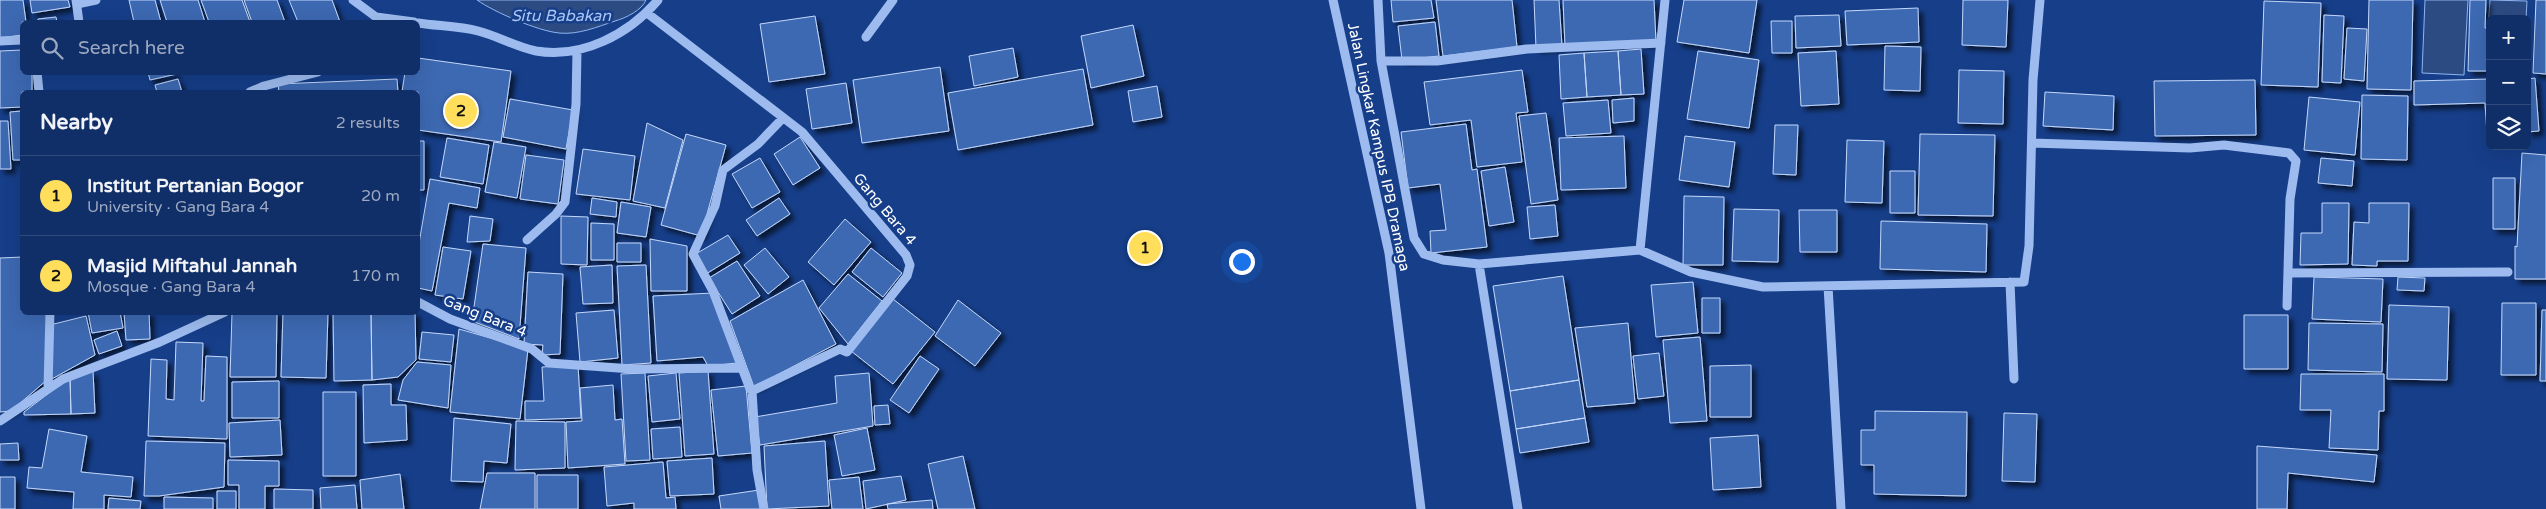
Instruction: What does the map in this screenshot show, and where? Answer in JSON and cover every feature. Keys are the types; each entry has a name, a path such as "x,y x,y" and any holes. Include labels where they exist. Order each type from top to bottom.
{"street":[{"path":"80,20 76,2 96,0"},
{"path":"353,0 376,20"},
{"path":"420,24 478,31 537,51 576,51 594,46 614,35 646,13 658,0"},
{"path":"866,37 894,0"},
{"name":"Jalan Lingkar Kampus IPB Dramaga","path":"1333,0 1389,253 1421,509"},
{"path":"1378,0 1381,61 1414,238 1424,254 1443,260 1479,264 1640,250 1691,272 1763,287 2024,282 2029,246 2033,80 2040,0"},
{"path":"1640,250 1665,0"},
{"name":"Gang Bara 4","path":"646,13 802,132 906,256 910,265 907,276 847,352 840,349 752,391"},
{"path":"0,41 20,40"},
{"path":"1381,61 1437,61 1527,48 1661,43"},
{"path":"528,240 556,214 565,202 576,104 576,51"},
{"path":"37,75 39,90"},
{"path":"255,90 306,75"},
{"path":"764,509 757,470 752,391 713,291 693,254 715,206 723,170 758,144 783,118"},
{"path":"2032,143 2190,148 2224,145 2289,152 2296,161 2290,199 2287,306"},
{"path":"1479,264 1518,509"},
{"path":"2288,273 2508,272"},
{"path":"2010,282 2014,379"},
{"path":"1828,286 1841,509"},
{"name":"Gang Bara 4","path":"420,303 450,319 532,349 550,363 632,369 742,368"},
{"path":"48,388 50,315"},
{"path":"0,421 63,379 160,342 218,315"}],"water":[{"name":"Situ Babakan","path":"477,0 646,0 637,10 624,18 587,30 559,33 528,25"},
{"path":"2425,0 2468,0 2464,75 2422,73"},
{"path":"2490,0 2527,1 2526,15 2489,15"}],"building":[{"path":"0,0 23,0 26,20 20,20 20,35 0,38"},
{"path":"30,0 68,0 70,7 32,13"},
{"path":"129,0 155,0 160,20 134,20"},
{"path":"160,0 198,0 204,20 166,20"},
{"path":"201,0 242,0 249,20 208,20"},
{"path":"244,0 277,0 284,20 251,20"},
{"path":"289,0 332,0 339,20 297,20"},
{"path":"1391,0 1431,0 1434,18 1393,22"},
{"path":"1436,0 1512,0 1517,47 1443,56"},
{"path":"1534,0 1559,0 1562,46 1536,48"},
{"path":"1563,0 1654,0 1656,42 1565,46"},
{"path":"1684,0 1757,0 1749,53 1677,42"},
{"path":"1963,0 2008,0 2006,47 1962,45"},
{"path":"2369,0 2413,0 2411,90 2367,89"},
{"path":"2470,0 2486,0 2486,71 2468,71"},
{"path":"2536,0 2546,0 2546,74 2533,73"},
{"path":"2264,1 2321,3 2318,87 2261,85"},
{"path":"1918,8 1919,42 1847,45 1845,11"},
{"path":"1839,15 1841,46 1796,48 1795,16"},
{"path":"2324,15 2344,16 2341,83 2322,82"},
{"path":"815,16 825,74 769,82 760,24"},
{"path":"56,17 57,20 38,20"},
{"path":"1771,21 1792,21 1792,53 1772,53"},
{"path":"1435,22 1439,56 1402,60 1398,26"},
{"path":"1133,25 1144,76 1091,88 1081,36"},
{"path":"2347,28 2367,29 2364,81 2344,79"},
{"path":"1885,46 1921,47 1920,91 1884,90"},
{"path":"1013,48 1018,77 974,86 969,56"},
{"path":"1641,49 1644,94 1621,95 1618,51"},
{"path":"20,50 20,75 32,75 32,90 20,90 20,107 0,108 0,51"},
{"path":"1618,51 1621,95 1587,97 1584,53"},
{"path":"1698,51 1759,60 1749,128 1687,119"},
{"path":"1836,51 1839,104 1801,106 1798,53"},
{"path":"1584,53 1587,97 1561,99 1559,55"},
{"path":"420,58 511,71 501,142 420,130 420,90 402,90 405,75 420,75"},
{"path":"940,67 949,131 862,143 853,80"},
{"path":"1083,69 1093,125 958,150 948,93"},
{"path":"1522,70 1528,112 1516,113 1522,162 1477,167 1471,120 1430,125 1424,82"},
{"path":"1959,70 2004,71 2003,124 1958,123"},
{"path":"149,75 172,75 150,80"},
{"path":"2531,78 2535,78 2539,131 2531,132 2531,105"},
{"path":"178,79 181,90 156,90 155,85"},
{"path":"397,79 398,90 279,90 278,84"},
{"path":"2486,79 2486,118 2485,103 2414,105 2414,81"},
{"path":"2255,80 2256,135 2155,136 2154,81"},
{"path":"846,83 852,123 812,129 806,89"},
{"path":"1157,86 1162,117 1133,122 1128,91"},
{"path":"2045,92 2114,96 2113,130 2043,126"},
{"path":"2362,95 2408,96 2407,160 2361,159"},
{"path":"2309,97 2360,102 2355,155 2304,150"},
{"path":"1634,98 1634,121 1613,123 1612,100"},
{"path":"510,99 573,110 566,149 503,137"},
{"path":"1608,100 1611,133 1566,136 1563,103"},
{"path":"20,111 20,160 13,160 10,112"},
{"path":"1546,113 1558,200 1531,204 1519,116"},
{"path":"0,121 8,121 11,169 0,169"},
{"path":"647,123 683,140 665,208 633,201"},
{"path":"1466,124 1472,170 1477,169 1487,247 1431,253 1430,231 1446,230 1440,184 1408,188 1401,132"},
{"path":"1775,125 1798,125 1796,175 1773,174"},
{"path":"686,134 726,145 701,236 661,225"},
{"path":"1920,134 1995,135 1993,216 1918,215"},
{"path":"1624,136 1626,188 1561,190 1559,138"},
{"path":"1685,136 1735,142 1729,187 1679,180"},
{"path":"800,137 820,168 793,185 774,154"},
{"path":"447,138 489,145 483,184 440,177"},
{"path":"1847,140 1884,141 1882,203 1845,202"},
{"path":"420,141 424,141 424,190 420,190"},
{"path":"494,142 526,147 517,198 485,192"},
{"path":"583,149 635,156 630,200 576,194"},
{"path":"2522,153 2546,155 2546,279 2515,279 2515,246 2517,247"},
{"path":"526,155 564,160 558,204 520,199"},
{"path":"760,158 780,192 752,208 732,174"},
{"path":"2321,158 2354,161 2352,186 2318,183"},
{"path":"1505,167 1514,222 1489,226 1481,171"},
{"path":"1890,171 1915,171 1915,213 1890,213"},
{"path":"2493,178 2515,178 2515,229 2493,229"},
{"path":"430,179 480,188 477,208 449,203 432,291 420,288 420,237"},
{"path":"1684,196 1724,197 1723,265 1683,265"},
{"path":"592,198 617,202 616,217 590,214"},
{"path":"779,198 790,214 757,236 746,220"},
{"path":"621,202 651,207 646,237 617,233"},
{"path":"2322,203 2349,203 2348,264 2300,265 2301,233 2322,233"},
{"path":"2369,203 2409,203 2408,261 2377,261 2377,266 2352,265 2354,222 2369,223"},
{"path":"1555,205 1558,236 1530,239 1527,207"},
{"path":"1734,209 1779,210 1778,262 1732,261"},
{"path":"1799,210 1837,210 1837,252 1800,252"},
{"path":"470,216 493,219 490,241 467,242"},
{"path":"561,216 588,217 587,265 561,264"},
{"path":"845,219 871,242 834,285 808,262"},
{"path":"1881,221 1987,224 1986,272 1880,269"},
{"path":"591,223 614,224 614,260 591,260"},
{"path":"728,235 740,253 706,274 694,255"},
{"path":"650,239 687,246 687,291 651,291"},
{"path":"617,243 641,243 641,262 617,262"},
{"path":"483,244 526,248 519,339 472,321"},
{"path":"443,247 471,251 463,299 435,295"},
{"path":"765,248 789,277 768,294 744,265"},
{"path":"871,248 902,273 883,297 852,272"},
{"path":"20,257 20,315 47,315 48,379 11,411 0,412 0,258"},
{"path":"737,261 760,296 732,314 709,278"},
{"path":"612,265 613,303 583,304 580,267"},
{"path":"646,265 651,363 622,365 617,266"},
{"path":"528,272 563,274 560,354 542,355 543,345 524,344"},
{"path":"848,274 882,301 848,344 819,308"},
{"path":"1563,276 1579,380 1510,391 1493,286"},
{"path":"2314,277 2383,279 2381,322 2312,319"},
{"path":"2398,277 2425,278 2424,291 2397,290"},
{"path":"803,280 836,344 754,387 730,321"},
{"path":"1693,282 1698,333 1656,337 1651,285"},
{"path":"713,293 737,363 708,366 703,357 657,361 653,296"},
{"path":"1702,298 1720,298 1720,333 1702,333"},
{"path":"893,299 935,332 893,384 851,351"},
{"path":"958,300 1001,333 975,366 935,336"},
{"path":"2502,303 2536,303 2536,375 2501,375"},
{"path":"2389,305 2449,307 2447,380 2387,379"},
{"path":"614,310 618,358 580,362 576,313"},
{"path":"2542,310 2546,310 2546,381 2540,381"},
{"path":"89,315 121,315 123,328 92,333"},
{"path":"124,315 149,315 150,339 126,340"},
{"path":"232,315 277,315 276,377 230,377"},
{"path":"283,315 328,315 326,378 281,377"},
{"path":"333,315 371,315 372,380 334,381"},
{"path":"371,315 415,315 416,360 398,377 372,380"},
{"path":"2244,315 2288,315 2288,369 2244,369"},
{"path":"86,316 95,355 50,380 50,325"},
{"path":"1628,323 1635,403 1587,407 1575,328"},
{"path":"2309,323 2383,324 2382,372 2308,370"},
{"path":"459,329 528,349 520,419 450,412"},
{"path":"117,331 122,346 99,354 94,340"},
{"path":"422,332 454,335 451,362 419,359"},
{"path":"1700,337 1707,421 1670,423 1663,340"},
{"path":"176,342 203,343 201,401 204,401 206,356 227,357 227,439 148,436 151,359 167,360 166,399 174,400"},
{"path":"1659,353 1664,396 1638,399 1633,356"},
{"path":"920,356 939,369 909,413 890,400"},
{"path":"417,362 451,365 448,408 398,400 403,380"},
{"path":"578,365 581,418 525,420 525,401 544,401 542,367"},
{"path":"1751,365 1751,417 1710,417 1710,366"},
{"path":"93,371 95,413 71,414 70,377"},
{"path":"708,371 714,454 685,456 679,373"},
{"path":"645,373 650,460 626,461 621,374"},
{"path":"676,373 680,419 652,422 648,376"},
{"path":"869,373 873,426 760,445 755,417 837,403 835,376"},
{"path":"2301,374 2384,374 2384,411 2379,411 2378,450 2329,448 2331,410 2300,410"},
{"path":"70,377 71,414 24,415 24,412"},
{"path":"1579,380 1585,418 1516,429 1510,391"},
{"path":"279,381 279,418 232,418 232,382"},
{"path":"391,384 391,405 406,405 407,440 364,443 363,385"},
{"path":"613,385 615,420 622,419 625,464 568,468 566,422 582,421 580,388"},
{"path":"746,386 752,453 718,456 711,390"},
{"path":"323,392 356,392 356,476 323,476"},
{"path":"888,405 890,424 875,425 874,406"},
{"path":"1875,411 1967,412 1966,496 1874,494 1874,465 1861,465 1861,430 1875,430"},
{"path":"2004,413 2037,414 2035,482 2002,481"},
{"path":"454,418 511,424 507,463 484,461 483,482 451,481"},
{"path":"1585,418 1589,442 1520,453 1516,429"},
{"path":"280,420 282,455 230,457 229,423"},
{"path":"516,421 565,422 565,468 515,470"},
{"path":"680,427 682,457 653,459 651,429"},
{"path":"867,428 875,470 842,476 834,435"},
{"path":"49,429 87,436 81,472 133,477 131,497 104,495 104,509 73,509 74,492 27,488 29,467 42,468"},
{"path":"1758,435 1761,487 1713,490 1710,438"},
{"path":"146,441 225,443 224,487 159,496 144,496"},
{"path":"825,441 829,506 767,509 764,446"},
{"path":"18,443 19,460 0,460 0,444"},
{"path":"2257,446 2377,455 2374,482 2288,473 2287,509 2257,509"},
{"path":"963,456 975,509 938,509 928,464"},
{"path":"712,458 714,494 670,496 667,461"},
{"path":"228,460 279,461 279,486 265,486 265,509 239,509 239,485 228,485"},
{"path":"663,462 666,498 675,497 676,509 634,509 634,503 607,506 604,467"},
{"path":"487,473 535,473 535,509 480,509"},
{"path":"400,474 404,509 362,509 360,480"},
{"path":"537,475 578,475 578,509 537,509"},
{"path":"901,476 906,500 866,509 863,481"},
{"path":"0,477 15,477 15,509 0,509"},
{"path":"859,477 863,509 832,509 829,480"},
{"path":"355,485 357,509 321,509 320,488"},
{"path":"274,489 313,490 313,509 274,509"},
{"path":"759,490 762,509 721,509 719,496"},
{"path":"217,491 236,491 236,509 217,509"},
{"path":"164,497 213,498 213,509 164,509"},
{"path":"109,498 141,501 140,509 108,509"},
{"path":"932,500 933,509 888,509 887,504"}],"place":[{"name":"Masjid Miftahul Jannah","path":"461,111"},
{"name":"Institut Pertanian Bogor","path":"1145,248"}]}
